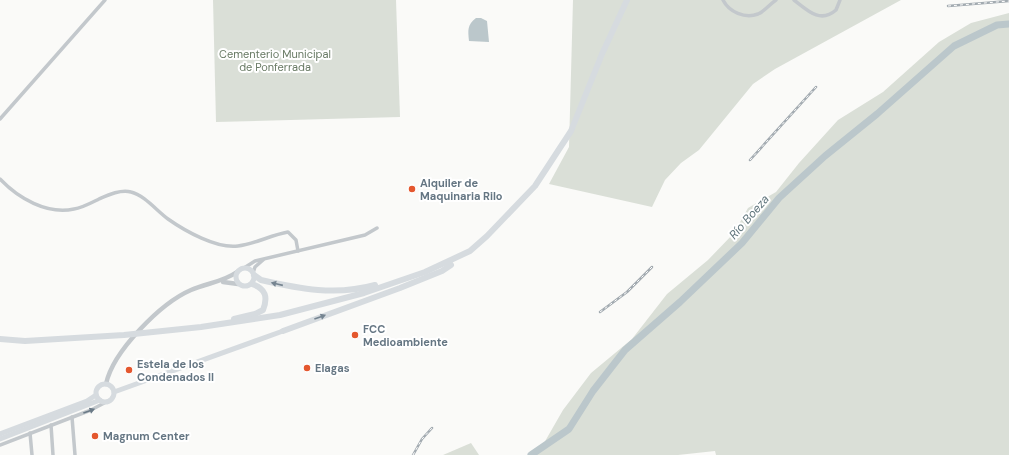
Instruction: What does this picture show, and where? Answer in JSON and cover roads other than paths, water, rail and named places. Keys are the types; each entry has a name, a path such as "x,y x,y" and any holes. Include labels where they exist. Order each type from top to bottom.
{"highway":[{"path":"283,331 442,271 470,251 535,186 571,131 602,54 628,0"},
{"path":"0,339 25,341 124,335 252,320 309,308 364,293 448,263 470,251"},
{"path":"254,274 261,280 325,292 353,290 425,272"},
{"path":"185,329 255,314 263,310 267,301 266,292 260,286 252,284"}],"main road":[{"path":"244,268 254,274 252,284 247,287 238,284 236,280 237,272 244,268"},
{"path":"114,392 235,347 283,331"},
{"path":"100,400 96,395 97,387 106,384 112,388 114,392"},
{"path":"0,439 100,400 108,401 112,398 114,392"},
{"path":"0,434 87,401 96,395"}],"street":[{"path":"0,119 105,0"},
{"path":"723,0 730,10 736,13 748,15 759,13 776,0"},
{"path":"794,0 817,16 823,16 836,10 840,0"},
{"path":"0,180 15,193 30,202 44,208 66,210 80,208 114,193 132,192 174,223 214,243 239,246 288,232 296,240 298,251"},
{"path":"244,268 255,261 364,235 377,228"},
{"path":"254,274 255,267 264,260"},
{"path":"106,384 112,369 150,318 179,296 193,289 221,282 237,272"},
{"path":"221,282 238,284"},
{"path":"0,445 102,406 108,401"},
{"path":"72,417 75,455"},
{"path":"51,425 53,455"},
{"path":"30,433 32,455"}],"waterway":[{"name":"Río Boeza","path":"531,455 569,429 593,391 625,350 680,302 742,243 779,198 825,156 877,114 954,46 997,25 1009,24"}],"railway":[{"path":"948,6 1009,1"},
{"path":"750,160 816,87"},
{"path":"600,312 627,292 652,267"},
{"path":"413,455 422,439 432,428"}],"place":[{"name":"Alquiler de Maquinaria Rilo","path":"412,189"},
{"name":"FCC Medioambiente","path":"355,335"},
{"name":"Elagas","path":"307,368"},
{"name":"Estela de los Condenados II","path":"129,370"},
{"name":"Magnum Center","path":"95,436"}],"park label":[{"name":"Cementerio Municipal de Ponferrada","path":"275,60"}]}
